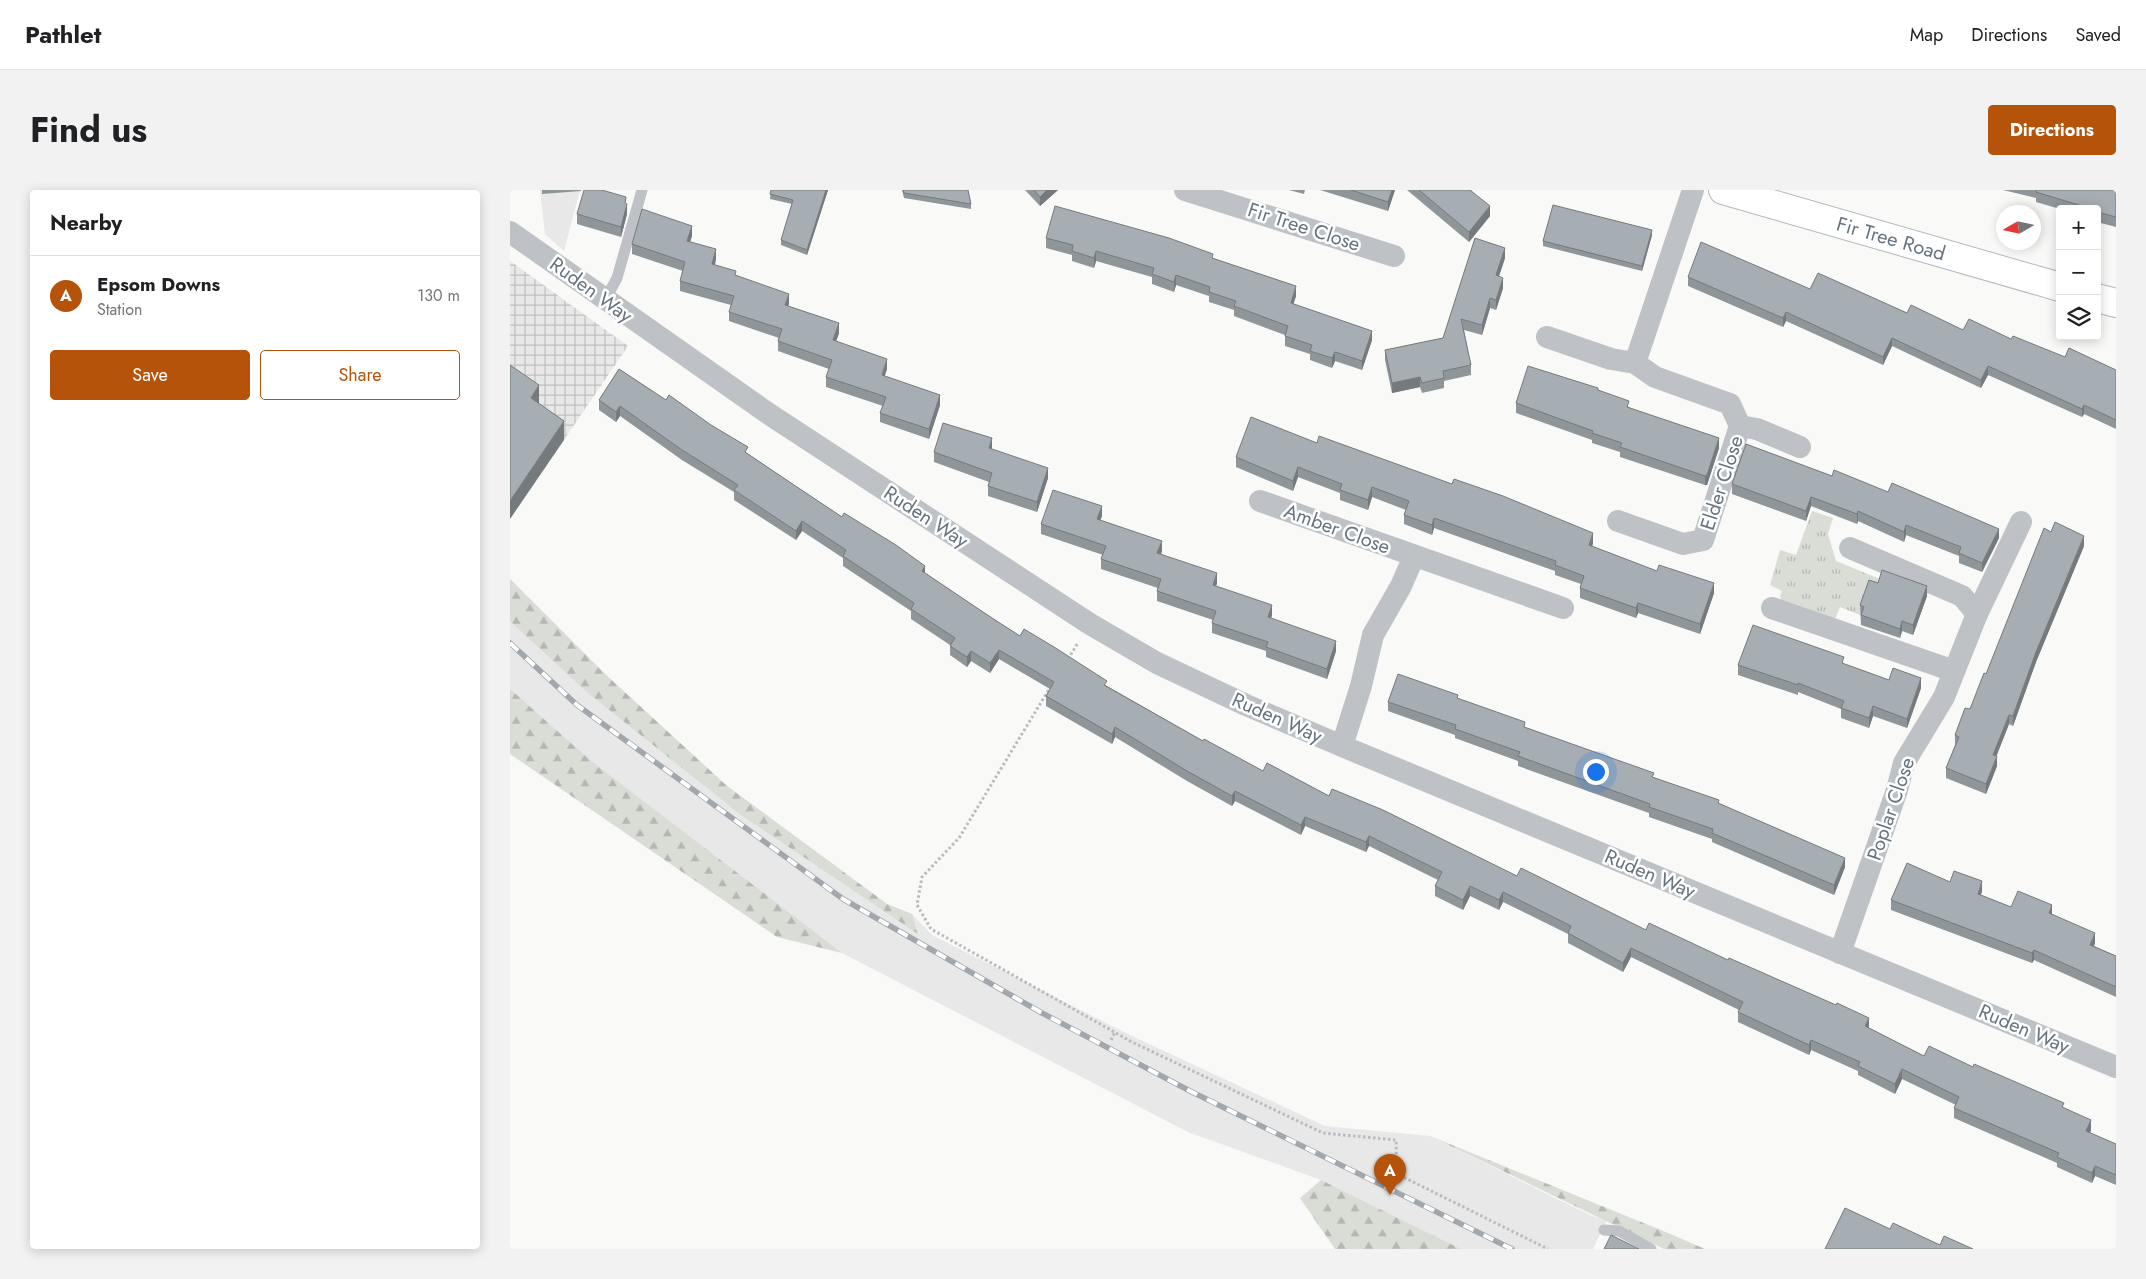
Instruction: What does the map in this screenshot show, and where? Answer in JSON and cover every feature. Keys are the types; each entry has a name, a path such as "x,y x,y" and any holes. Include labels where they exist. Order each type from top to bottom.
{"main road":[{"name":"Fir Tree Road","path":"1723,190 2056,286"},
{"path":"2101,299 2116,303"}],"street":[{"name":"Fir Tree Close","path":"1185,190 1394,256"},
{"path":"1635,363 1693,190"},
{"name":"Ruden Way","path":"510,232 769,414 1090,624 1157,663 1246,705 1342,746 2116,1068"},
{"name":"Elder Close","path":"1547,338 1611,358 1635,363 1655,377 1730,404 1740,426 1703,540 1683,544 1618,522"},
{"name":"Elder Close","path":"1740,426 1757,429 1800,447"},
{"name":"Amber Close","path":"1260,501 1563,608"},
{"name":"Poplar Close","path":"1840,953 1898,790 1904,763 1944,697 1978,614 2022,522"},
{"path":"1850,548 1962,596 1978,614"},
{"name":"Amber Close","path":"1342,746 1361,686 1373,634 1401,586 1414,556"},
{"path":"1772,608 1954,671"}],"lane":[{"path":"605,300 616,278 642,190"},
{"path":"1604,1230 1619,1231 1650,1249"}],"path":[{"path":"1064,666 1090,624"},
{"path":"1053,682 959,838 922,877 917,905 931,929 1115,1032 1323,1133 1396,1140 1398,1174 1548,1249"},
{"path":"1111,1040 1115,1032"},
{"path":"1396,1184 1401,1176"}],"shaded area":[{"path":"540,190 580,190 564,251 545,234"},
{"path":"510,261 628,346 510,519"},
{"path":"510,579 605,674 727,786 887,904 912,914 932,935 1132,1036 1325,1126 1430,1136 1592,1216 1607,1220 1593,1249 1461,1249 1321,1180 1188,1132 842,953 510,735"}],"green space":[{"path":"1812,511 1833,518 1828,534 1836,561 1882,580 1860,615 1840,607 1833,624 1783,604 1780,597 1782,591 1770,585 1780,550 1796,555"},
{"path":"510,579 605,674 727,786 887,904 912,914 918,934 741,815 588,693 510,621"},
{"path":"510,689 591,761 842,953 777,937 510,754"},
{"path":"1430,1136 1668,1233 1705,1249 1664,1249"},
{"path":"1321,1180 1461,1249 1335,1249 1300,1198"}],"building":[{"path":"584,190 602,190 626,197 625,203 627,204 621,227 577,214"},
{"path":"771,190 826,190 807,250 781,240 793,200 770,194"},
{"path":"903,190 968,190 971,204 904,193"},
{"path":"1034,190 1047,190 1040,197"},
{"path":"1351,190 1392,190 1388,202"},
{"path":"1419,190 1470,190 1490,206 1469,232"},
{"path":"2037,190 2116,190 2116,217 2101,213 2101,205 2079,205 2036,192"},
{"path":"1553,205 1652,230 1642,266 1543,241"},
{"path":"1055,206 1169,238 1213,254 1212,258 1296,286 1291,303 1372,331 1362,361 1335,352 1332,358 1310,351 1312,345 1285,336 1288,326 1234,306 1236,301 1209,292 1210,287 1176,275 1174,282 1152,274 1154,268 1096,251 1094,258 1072,251 1073,245 1046,238"},
{"path":"642,209 692,226 687,241 716,249 712,264 736,271 735,275 789,294 785,305 839,323 833,340 887,359 882,375 940,395 929,429 880,413 886,397 826,377 832,360 778,341 782,329 729,312 734,296 680,281 685,262 632,244"},
{"path":"1475,238 1505,248 1496,275 1503,278 1496,300 1490,298 1482,325 1461,319 1471,365 1443,371 1444,378 1422,383 1420,377 1392,383 1385,350 1443,338"},
{"path":"1701,242 1810,289 1818,273 1907,313 1911,305 1963,330 1969,319 2011,339 2013,336 2065,357 2069,348 2116,370 2116,420 2084,405 2082,409 1988,366 1981,380 1892,338 1883,357 1786,312 1783,318 1688,277"},
{"path":"510,365 539,385 531,398 564,421 510,501"},
{"path":"1528,366 1598,388 1598,390 1629,401 1627,407 1719,438 1707,475 1705,476 1620,447 1622,443 1516,403"},
{"path":"619,369 666,400 669,395 711,425 748,447 745,452 842,517 844,513 896,545 925,566 922,571 1020,636 1024,629 1107,681 1104,685 1203,741 1204,739 1263,771 1267,763 1329,796 1332,789 1383,810 1517,876 1521,868 1646,930 1649,923 1728,960 1729,958 1836,1005 1837,1003 1869,1018 1865,1026 1924,1056 1929,1046 1973,1067 1974,1064 2064,1103 2062,1107 2091,1120 2086,1131 2116,1144 2116,1175 2095,1166 2092,1173 2057,1157 2059,1153 1954,1108 1959,1097 1902,1069 1895,1084 1858,1066 1860,1062 1811,1040 1809,1045 1738,1012 1743,1002 1631,948 1623,963 1568,933 1571,926 1503,892 1499,900 1470,886 1463,900 1435,886 1442,872 1369,836 1366,842 1305,817 1301,825 1235,791 1232,796 1115,727 1112,734 1046,696 1054,682 999,650 990,663 971,651 967,657 950,646 955,638 911,609 914,603 843,556 846,550 802,521 796,531 734,490 738,485 682,450 620,406 616,412 599,400"},
{"path":"1251,417 1317,443 1319,436 1452,484 1454,479 1503,496 1593,533 1589,545 1657,571 1659,565 1714,583 1700,624 1638,603 1636,608 1580,588 1584,576 1555,565 1556,561 1434,518 1432,525 1404,515 1409,501 1372,487 1368,500 1340,490 1342,484 1298,467 1293,481 1236,457"},
{"path":"943,423 992,438 989,448 1048,468 1037,502 988,486 992,473 934,452"},
{"path":"1746,444 1832,476 1834,470 1888,492 1892,483 1999,529 1982,563 1959,553 1961,547 1906,525 1904,532 1858,511 1857,514 1811,497 1806,511 1732,484"},
{"path":"1053,490 1102,506 1097,519 1162,541 1157,553 1217,573 1213,585 1272,605 1268,617 1336,641 1327,669 1266,647 1268,642 1212,623 1216,611 1157,591 1161,579 1101,559 1106,546 1041,524"},
{"path":"2055,522 2084,536 2036,652 2013,716 2009,715 1993,755 1997,756 1986,784 1946,768 1959,737 1955,735 1965,708 1970,709 1984,673 1986,674 2044,528 2051,532"},
{"path":"1882,570 1927,586 1913,625 1902,621 1900,629 1861,615 1864,607 1860,605 1869,580 1878,583"},
{"path":"1753,625 1844,657 1842,663 1889,680 1893,668 1921,678 1907,719 1873,706 1869,718 1841,708 1844,701 1798,683 1798,685 1738,665"},
{"path":"1398,674 1458,695 1457,698 1525,722 1524,727 1654,773 1652,777 1719,800 1718,803 1845,858 1834,885 1712,833 1713,829 1649,807 1650,804 1518,756 1520,752 1455,729 1456,725 1388,702"},
{"path":"1907,863 1950,882 1954,871 1982,881 1978,894 2011,907 2018,891 2052,905 2049,913 2095,933 2090,945 2116,956 2116,987 2034,950 2032,953 1891,900"},
{"path":"1845,1208 1890,1229 1893,1223 1940,1245 1944,1236 1973,1249 1825,1249"},
{"path":"1611,1235 1639,1249 1604,1249"}],"railway":[{"path":"510,643 577,705 843,899 1042,1013 1190,1091 1512,1249"}],"place":[{"name":"Epsom Downs","path":"1390,1195"}]}
